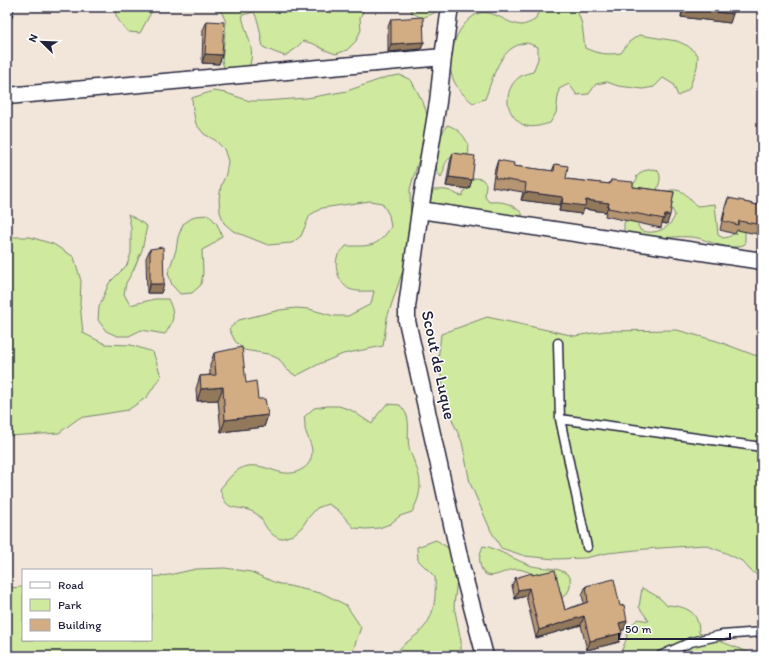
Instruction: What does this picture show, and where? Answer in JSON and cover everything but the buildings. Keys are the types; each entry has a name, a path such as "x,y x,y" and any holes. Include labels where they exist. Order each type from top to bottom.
{"street":[{"name":"Scout de Luque","path":"450,7 438,102 420,210 407,307 408,321 462,569 485,656"},
{"path":"7,96 443,57"},
{"path":"420,210 762,261"}],"lane":[{"path":"558,343 560,419 587,547"},
{"path":"560,419 762,447"},
{"path":"660,656 691,642 722,635 762,632"}],"green space":[{"path":"115,7 154,7 140,33 128,32 117,17"},
{"path":"210,7 365,7 360,18 361,30 356,41 347,50 336,54 314,44 303,41 285,56 274,52 263,47 259,25 254,12 242,15 250,43 250,64 247,73 226,74 222,61 226,22 221,11"},
{"path":"412,7 441,7 434,13 422,18 411,12"},
{"path":"540,7 576,7 582,24 585,48 594,52 607,54 621,53 629,42 639,35 677,41 688,46 698,55 697,67 689,89 678,96 673,84 663,78 654,87 643,89 618,86 607,82 596,84 589,94 577,95 569,84 559,89 556,113 550,123 529,127 520,123 513,116 508,104 510,88 522,75 533,72 538,59 538,47 526,43 517,45 509,50 503,57 494,73 485,99 473,103 459,89 451,74 450,66 453,48 457,35 461,29 472,17 481,13 492,14 509,22 521,25 535,20"},
{"path":"400,75 411,80 423,102 427,114 427,127 410,189 411,226 407,258 387,318 383,346 343,354 296,376 286,369 279,359 268,354 244,350 235,341 229,329 239,320 280,310 296,308 309,309 334,316 348,316 371,304 374,291 355,291 349,289 342,283 338,274 336,264 337,259 338,255 346,246 367,246 381,239 391,227 389,215 382,203 370,201 322,208 310,215 301,236 292,243 268,245 233,231 224,223 220,212 219,199 228,161 224,149 215,140 204,134 196,124 192,98 213,91 226,93 250,101 307,98 347,91 387,77"},
{"path":"447,125 456,129 464,136 469,150 468,155 453,157 447,160 441,177 437,172 436,154 441,136"},
{"path":"653,169 657,170 660,175 660,181 656,192 632,199 632,186 638,178 636,177 643,171"},
{"path":"476,178 482,179 486,184 485,197 489,202 503,202 514,207 522,213 522,220 433,207 430,202 433,190 448,190 462,196 469,180"},
{"path":"671,190 680,191 697,206 715,204 718,235 723,238 728,237 738,228 744,228 745,244 727,247 692,237 651,238 624,234 624,223 628,218 636,222 640,230 645,232 656,232 670,224 675,215 664,193"},
{"path":"128,214 147,226 142,250 126,283 124,294 130,305 155,299 168,299 173,317 171,325 165,334 141,330 129,336 117,336 106,331 98,320 99,307 109,283 127,265 131,253 131,227"},
{"path":"209,215 217,224 222,236 213,244 202,250 203,273 201,285 192,293 180,294 172,285 168,273 176,250 178,237 183,224 195,216"},
{"path":"7,237 30,237 53,244 74,257 81,281 80,304 83,333 105,344 131,345 153,352 161,376 147,397 128,410 79,418 59,433 7,436"},
{"path":"487,317 575,336 605,331 677,330 717,341 754,355 762,356 762,578 751,571 742,561 705,545 608,553 585,558 555,559 525,556 501,548 491,531 470,483 462,442 453,422 445,395 438,361 441,334"},
{"path":"387,404 400,405 406,413 408,420 409,447 418,471 420,483 419,494 412,512 400,516 390,524 379,528 354,528 338,510 328,504 317,508 302,527 293,535 280,539 271,533 255,513 249,510 230,506 226,503 220,489 232,475 243,467 256,466 283,473 290,473 297,472 306,467 310,461 312,452 305,429 304,417 314,408 339,406 351,410 372,424"},
{"path":"436,540 447,547 454,558 458,570 454,606 461,641 461,656 396,656 401,647 427,624 433,610 435,577 418,560 417,547"},
{"path":"483,546 494,549 529,565 556,569 566,573 570,577 570,587 568,592 561,598 529,572 520,569 490,576 486,574 482,571 480,564 480,555"},
{"path":"225,568 251,572 276,583 324,594 346,605 361,627 351,656 9,656 7,654 7,588 22,587 22,641 152,641 152,577 196,569"},
{"path":"642,588 659,598 667,606 682,607 695,615 699,633 758,656 609,656 622,650 629,627 638,619 649,621 639,607"}]}
